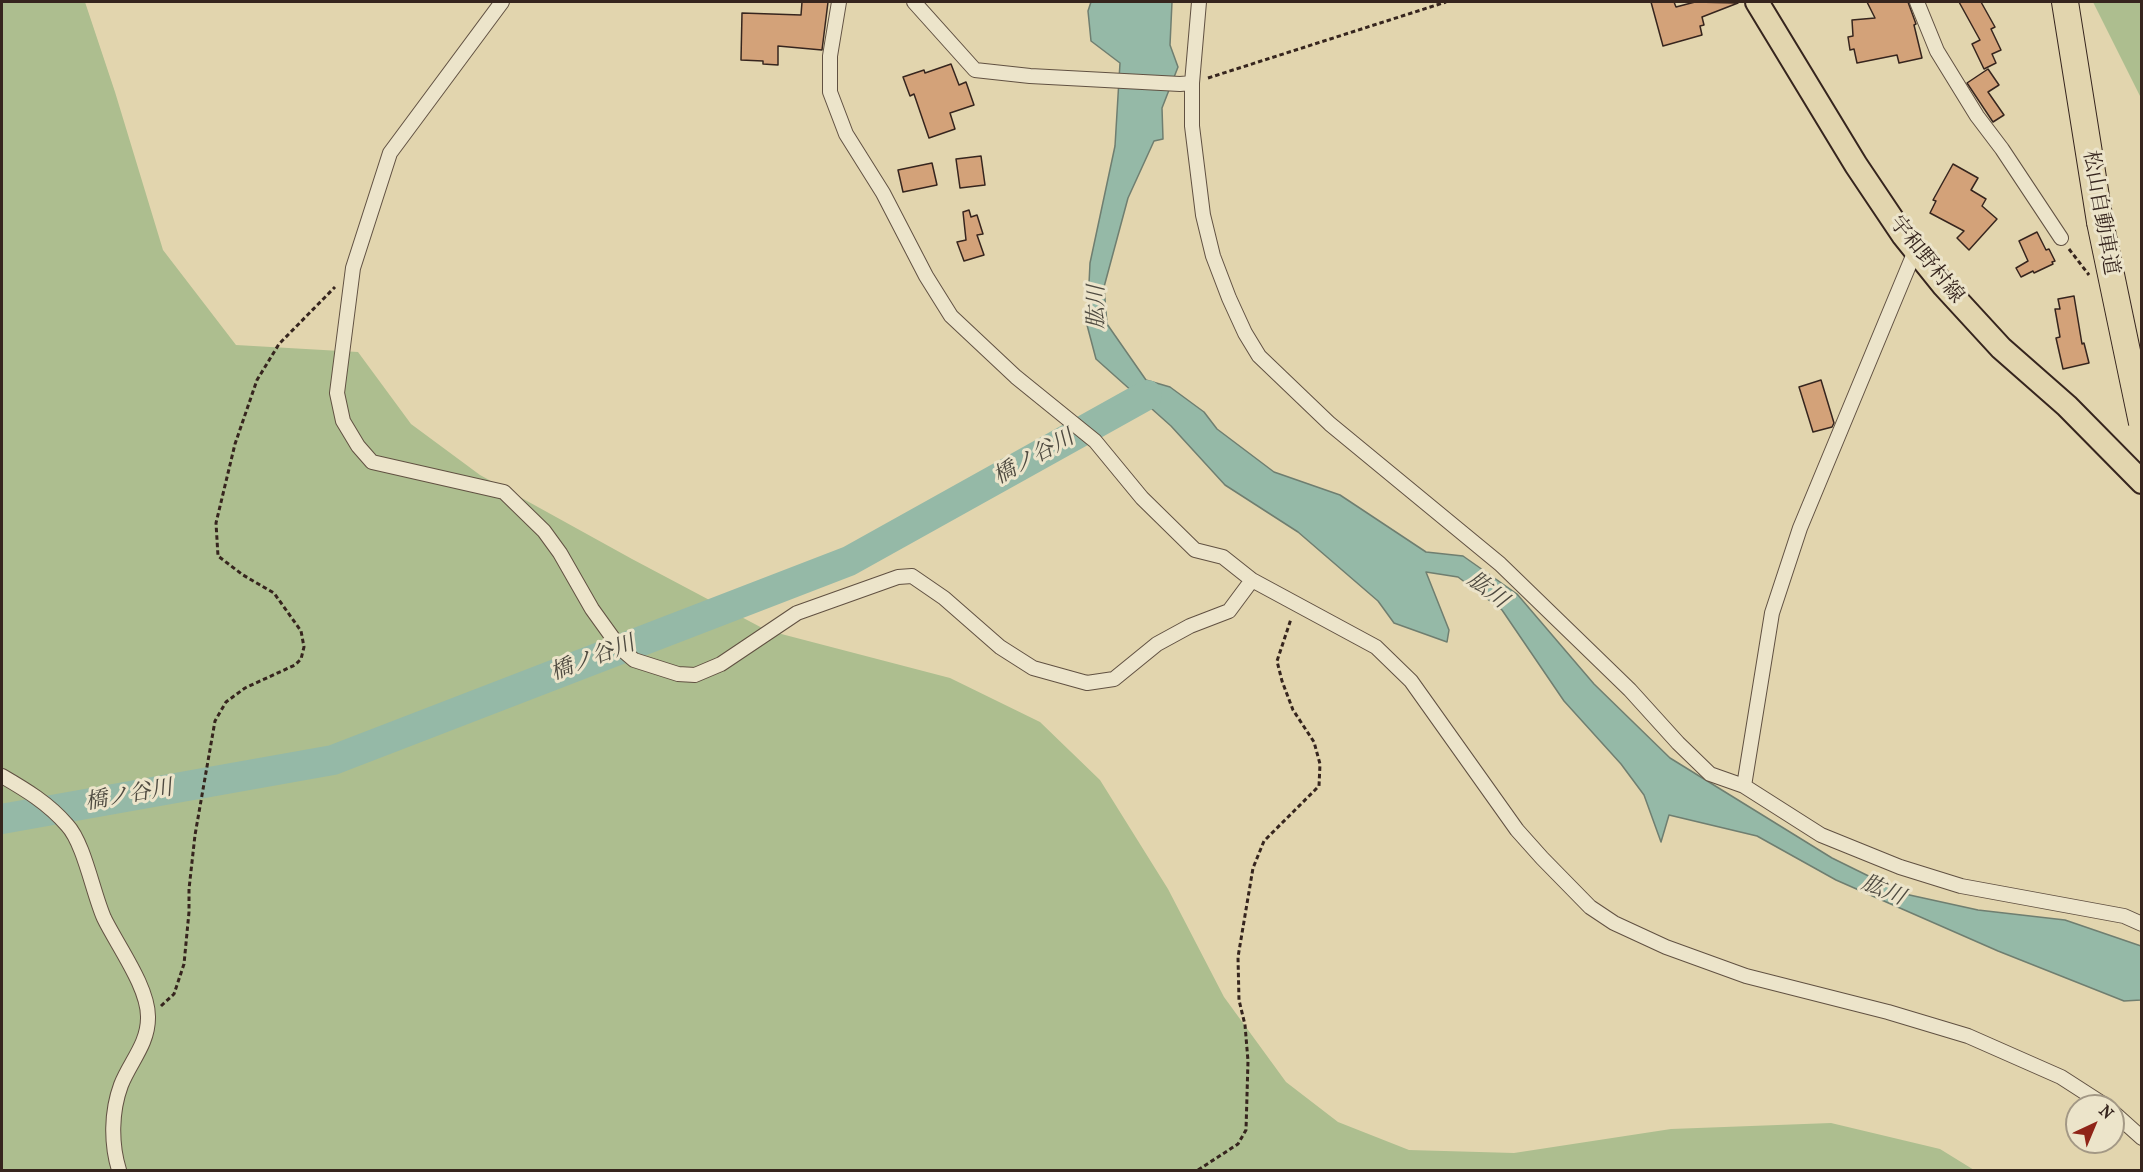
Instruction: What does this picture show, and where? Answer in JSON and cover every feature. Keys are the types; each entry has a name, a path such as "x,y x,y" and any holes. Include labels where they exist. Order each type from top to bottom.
{"highway":[{"name":"松山自動車道","path":"2065,2 2100,222 2142,423"}],"main road":[{"name":"宇和野村線","path":"1757,2 1856,165 1903,235 1944,286 2001,348 2067,406 2142,483"}],"street":[{"path":"502,2 390,153 353,268 337,393 343,421 358,446 372,462 504,492 544,531 560,553 592,609 620,648 634,660 678,674 695,675 721,664 797,613 898,577 912,576 944,598 1000,647 1032,668 1087,683 1114,679 1156,644 1190,626 1229,611 1252,580"},
{"path":"839,2 830,56 830,92 846,134 883,193 926,276 951,316 1016,377 1095,441 1142,498 1195,550 1223,557 1252,580 1376,647 1412,681 1517,830 1590,907 1614,923 1666,947 1746,976 1888,1012 1968,1036 2061,1077 2087,1094"},
{"path":"914,2 975,70 1030,76 1186,83"},
{"path":"1199,2 1186,83 1203,215 1212,255 1245,333 1259,356 1330,424 1500,564 1630,690 1710,774 1744,786 1821,835 1900,867 1961,886 2113,914 2142,924"},
{"path":"1917,2 1937,51 1977,117 2002,149 2061,238"},
{"path":"1744,786 1772,614 1800,528 1916,251"},
{"path":"2,776 39,798 69,826 82,854 104,917 144,995 148,1018 142,1047 122,1084 116,1106 113,1150 119,1170"},
{"path":"2125,1123 2142,1138"}],"path":[{"path":"1186,83 1446,2"},
{"path":"148,1018 174,994 184,964 195,835 215,720 226,702 245,688 295,665 301,658 304,647 301,632 274,593 243,575 218,556 216,523 235,444 257,380 279,344 353,268"},
{"path":"1198,1170 1238,1144 1246,1130 1248,1061 1245,1025 1239,1000 1238,957 1253,868 1264,841 1319,786 1320,764 1314,742 1293,710 1277,662 1296,603"}],"shaded area":[{"path":"2,2 85,2 163,250 236,345 358,352 411,424 480,475 632,559 766,630 950,678 1040,722 1100,780 1168,889 1224,997 1286,1082 1338,1122 1409,1150 1514,1153 1671,1129 1831,1123 1940,1149 1974,1170 2,1170"},
{"path":"2093,2 2141,2 2141,98"}],"water":[{"name":"肱川","path":"1091,2 1172,2 1170,45 1178,67 1162,108 1163,139 1154,141 1128,198 1104,287 1107,324 1146,380 1170,387 1204,412 1217,429 1274,472 1340,495 1426,552 1463,556 1517,594 1594,684 1670,758 1832,858 1905,894 1978,910 2065,920 2141,946 2141,1000 2124,1001 1998,951 1836,880 1757,836 1669,815 1661,842 1644,795 1621,764 1564,701 1502,610 1458,577 1426,572 1449,630 1447,642 1394,623 1378,601 1298,532 1225,485 1171,426 1096,359 1087,325 1090,263 1115,146 1120,63 1091,41 1088,11"}],"building":[{"path":"802,2 828,2 822,50 778,46 778,65 763,64 763,61 741,60 742,13 801,15"},
{"path":"1651,2 1674,2 1676,7 1695,2 1738,3 1702,17 1704,25 1700,26 1702,35 1663,46"},
{"path":"1867,2 1908,2 1916,24 1914,25 1922,58 1899,63 1897,55 1857,63 1854,49 1850,50 1848,37 1853,36 1852,20 1875,18"},
{"path":"1959,2 1981,2 1995,27 1991,29 2001,50 1992,54 1996,63 1984,69 1972,44 1980,40"},
{"path":"951,64 959,85 966,82 974,105 950,113 955,129 929,138 914,94 910,96 903,77 924,70 925,73"},
{"path":"1988,69 1999,85 1988,92 2004,115 1993,122 1967,83"},
{"path":"981,156 985,185 960,188 956,159"},
{"path":"932,163 937,185 903,192 898,170"},
{"path":"1953,164 1978,178 1971,190 1986,199 1982,206 1997,219 1969,250 1957,238 1964,231 1930,213 1936,201 1933,200"},
{"path":"969,210 971,217 977,215 983,234 977,235 984,255 964,261 957,242 966,240 963,212"},
{"path":"2037,232 2046,250 2049,249 2055,261 2034,273 2033,271 2021,277 2016,268 2028,261 2019,241"},
{"path":"2074,296 2082,344 2084,343 2089,363 2063,369 2056,338 2060,337 2055,309 2060,309 2058,299"},
{"path":"1821,380 1834,423 1832,427 1813,432 1799,387"}],"waterway":[{"name":"橋ノ谷川","path":"2,819 333,760 849,561 1147,395"}]}
